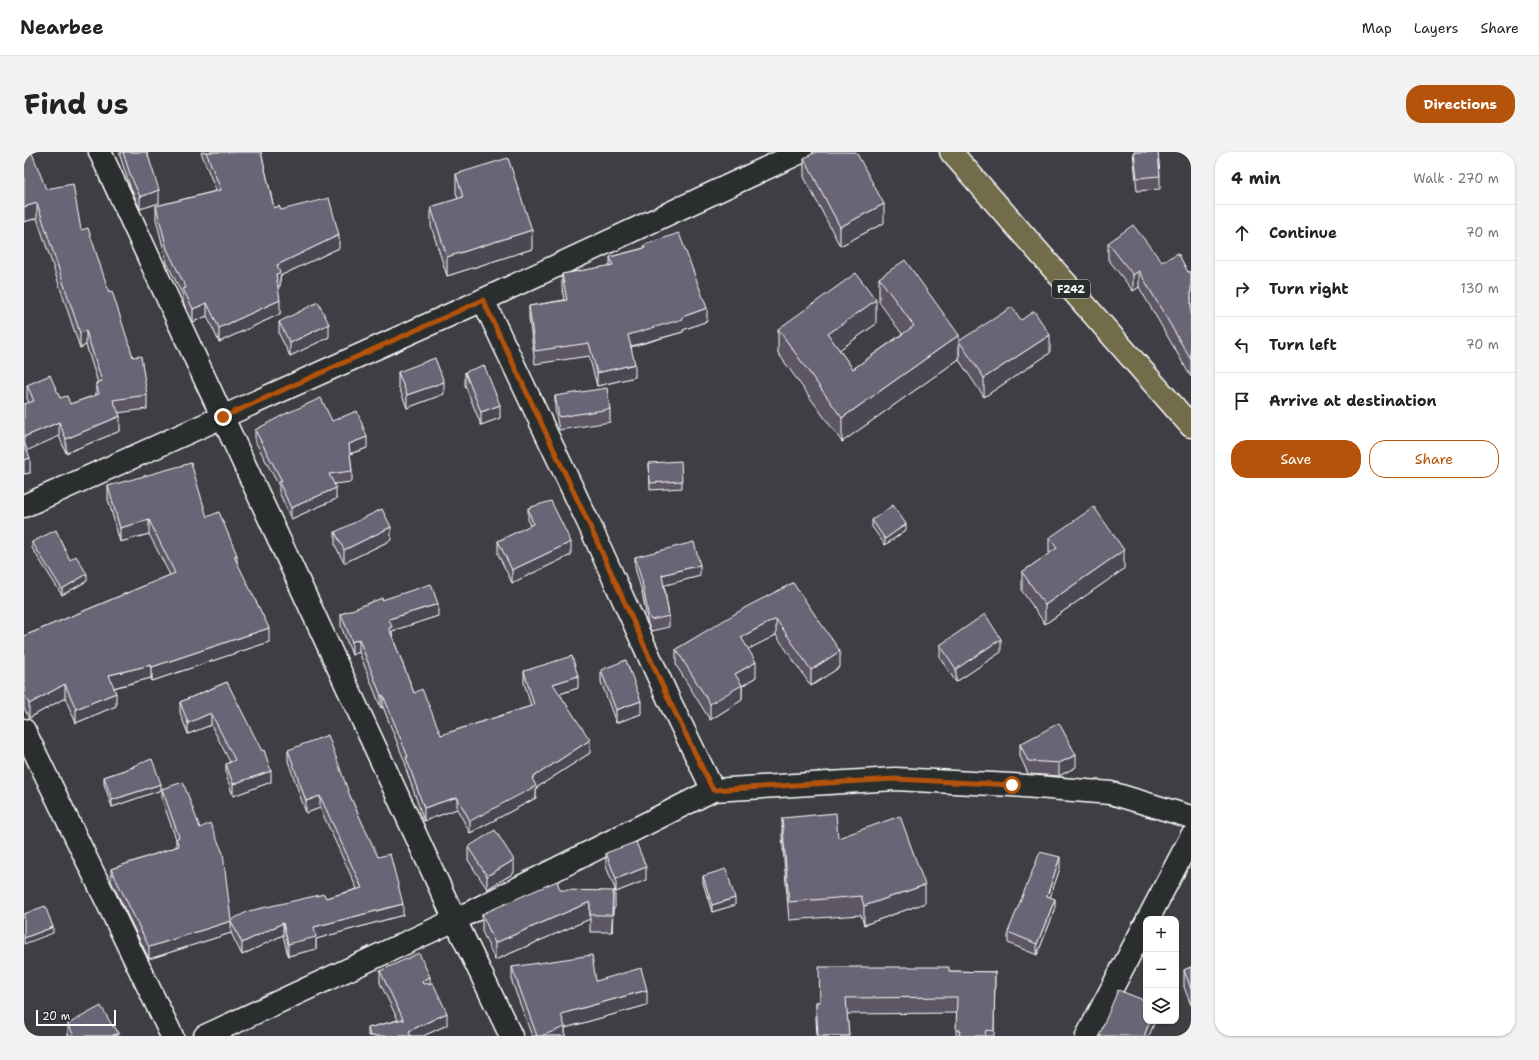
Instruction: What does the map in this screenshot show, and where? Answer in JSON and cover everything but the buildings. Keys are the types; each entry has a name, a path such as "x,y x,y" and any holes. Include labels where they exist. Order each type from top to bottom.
{"main road":[{"name":"F242","path":"951,152 1191,426"}],"street":[{"path":"100,152 510,1036"},
{"path":"24,506 483,300 801,152"},
{"path":"483,300 589,524 669,700 713,790"},
{"path":"24,730 172,1036"},
{"path":"205,1036 455,920 713,790 895,779 1012,785 1111,793 1191,817"},
{"path":"1150,916 1191,837"},
{"path":"1087,1036 1143,929"}],"route":[{"path":"223,417 483,300 589,524 669,700 713,790 895,779 1012,785"}]}
